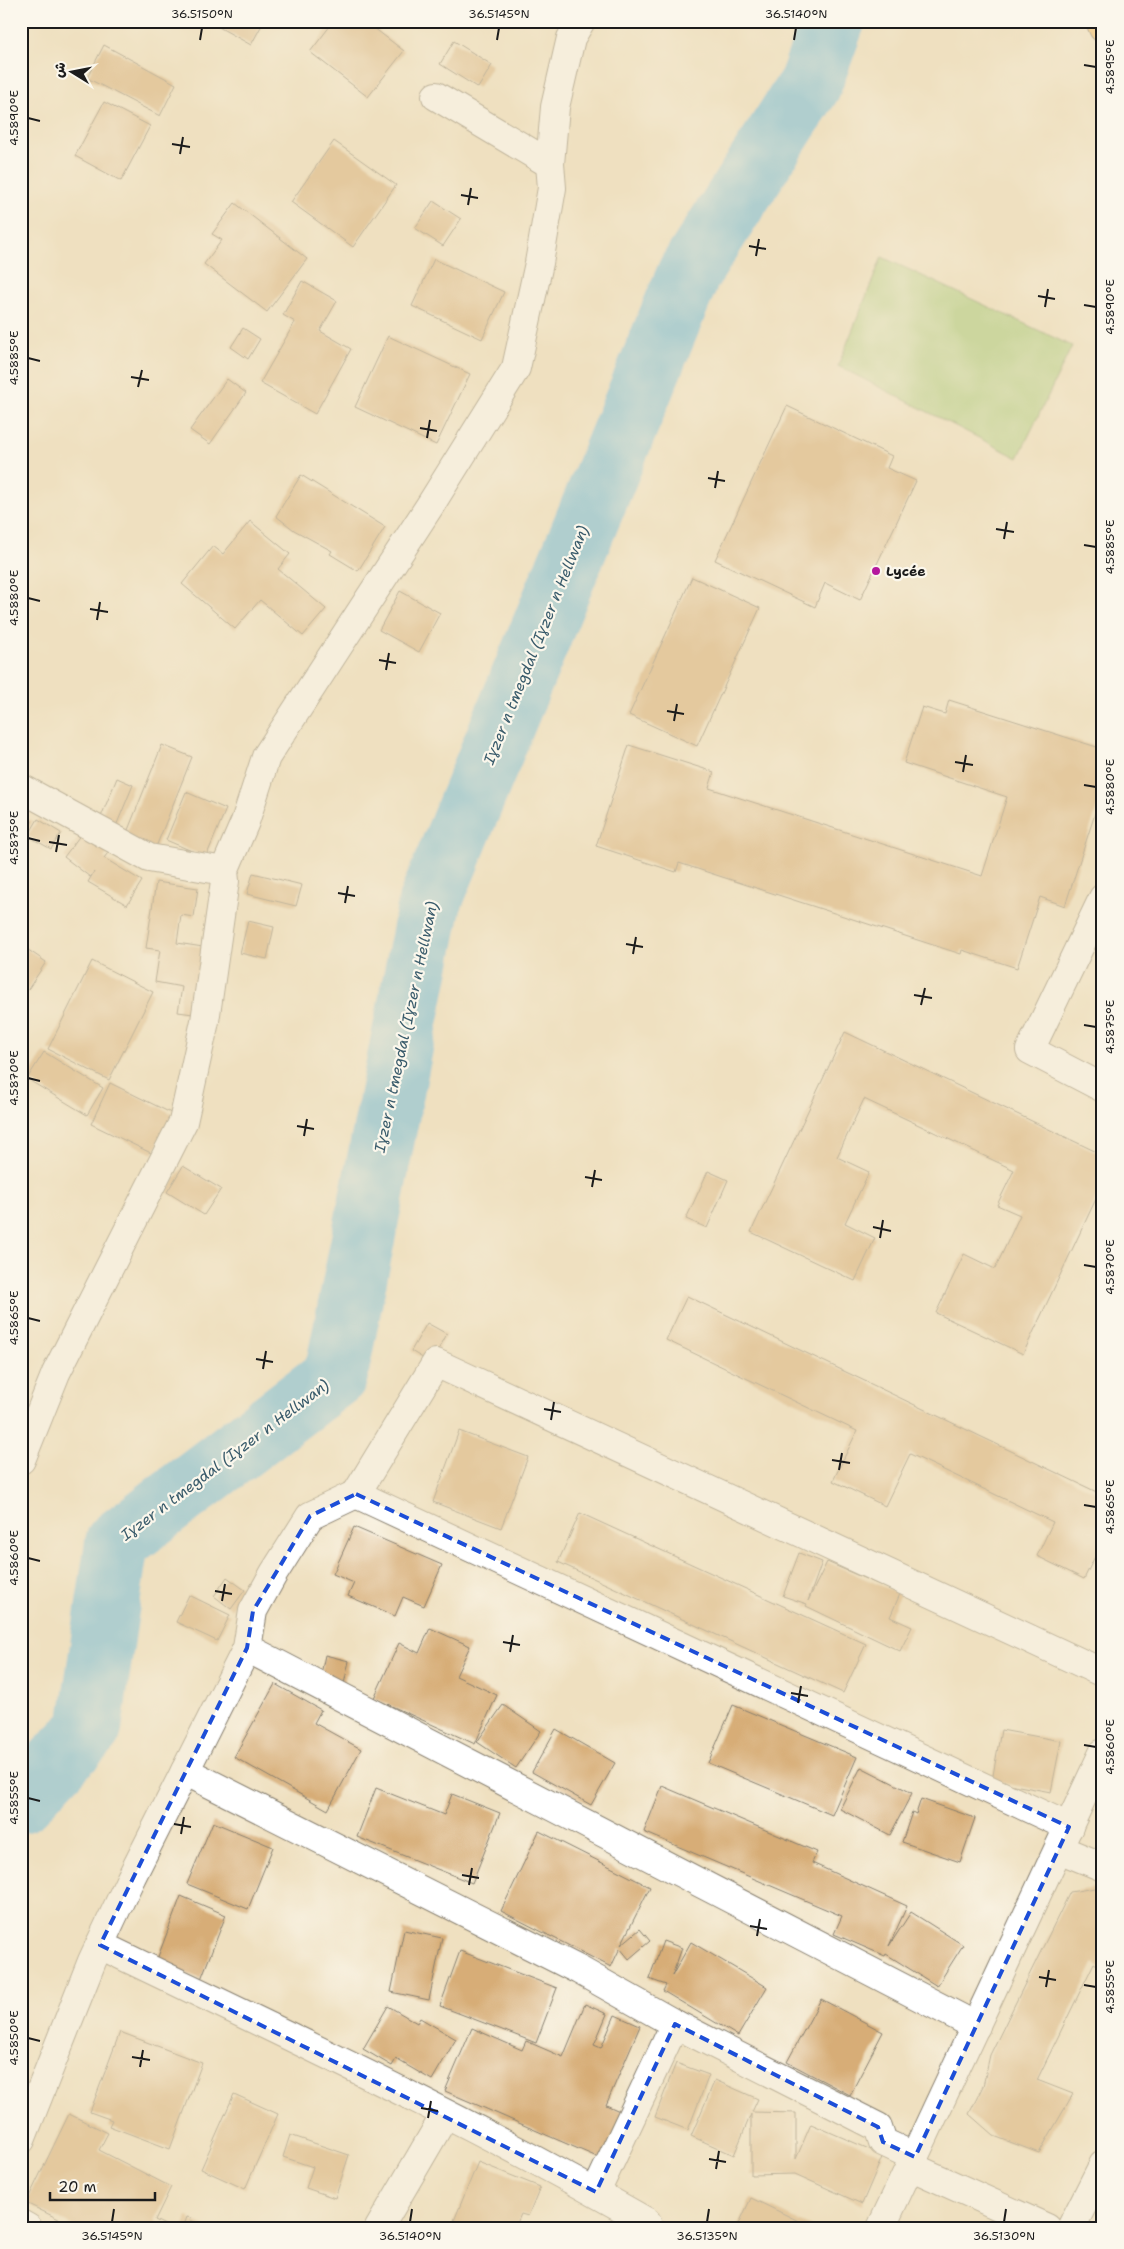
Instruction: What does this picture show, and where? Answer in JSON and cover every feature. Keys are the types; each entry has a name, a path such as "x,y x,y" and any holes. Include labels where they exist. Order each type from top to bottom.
{"main road":[{"path":"1100,21 1103,28"}],"street":[{"path":"21,1460 56,1373 183,1122 205,1021 225,881 224,871 245,822 266,757 431,504 516,368 539,263 552,188 550,164 555,107 571,38 580,21"},
{"path":"436,96 550,164"},
{"path":"21,788 149,858 224,871"},
{"path":"1103,898 1030,1050 1103,1088"},
{"path":"21,2140 100,1945 247,1648 253,1611 274,1573 310,1516 356,1494 436,1363 1103,1673"},
{"path":"356,1494 1064,1838 1103,1867"},
{"path":"247,1648 976,2026"},
{"path":"881,2228 1103,1754"},
{"path":"185,1771 579,1970 674,2024 878,2127 883,2142 912,2162 1048,2228"},
{"path":"100,1945 445,2115 596,2192 647,2222 644,2228"},
{"path":"596,2192 674,2024"},
{"path":"379,2228 445,2115"},
{"path":"1071,2228 1103,2165"},
{"path":"21,2224 28,2228"}],"highlighted area":[{"path":"356,1494 1069,1827 915,2157 883,2142 878,2127 675,2024 596,2192 100,1945 247,1648 253,1611 310,1516"}],"green space":[{"path":"882,257 1072,346 1018,458 838,366"}],"building":[{"path":"208,21 264,21 251,45"},
{"path":"334,21 365,21 404,51 368,97 310,52"},
{"path":"454,41 492,65 478,88 440,64"},
{"path":"104,45 176,84 160,116 87,78"},
{"path":"104,102 150,126 121,181 75,156"},
{"path":"334,141 396,185 353,247 291,202"},
{"path":"433,201 461,219 443,246 415,228"},
{"path":"235,203 307,259 267,312 204,264 222,240 212,234"},
{"path":"434,259 504,292 482,339 412,306"},
{"path":"302,281 337,301 320,331 351,349 315,414 260,383 295,322 283,315"},
{"path":"243,328 260,339 248,359 231,347"},
{"path":"388,336 470,374 436,445 355,407"},
{"path":"227,379 246,393 210,444 190,430"},
{"path":"787,406 892,456 887,468 916,481 860,600 825,583 815,607 715,560"},
{"path":"301,475 385,527 358,571 330,554 332,551 294,530 276,516"},
{"path":"250,521 290,554 278,569 326,609 303,636 260,600 235,629 182,584 213,546 223,554"},
{"path":"692,577 760,608 697,746 629,715"},
{"path":"400,591 440,613 419,652 379,630"},
{"path":"949,700 1103,749 1103,789 1065,906 1040,897 1017,968 962,950 961,954 679,863 676,872 596,846 629,745 714,772 709,788 982,876 1007,797 904,763 922,707 945,714"},
{"path":"162,745 192,757 154,852 124,840"},
{"path":"117,778 133,785 114,831 98,824"},
{"path":"186,792 226,809 206,857 166,840"},
{"path":"21,817 32,821 21,848"},
{"path":"38,819 61,833 51,849 28,836"},
{"path":"84,830 110,850 104,858 142,881 127,905 88,882 94,872 90,877 64,857"},
{"path":"253,873 302,885 296,906 247,894"},
{"path":"156,882 198,888 194,917 181,915 177,943 203,947 193,1014 178,1012 182,987 155,982 160,950 146,948"},
{"path":"248,921 274,927 267,959 240,953"},
{"path":"21,945 46,962 21,1000"},
{"path":"92,961 153,992 109,1080 48,1049"},
{"path":"845,1032 1103,1155 1103,1184 1023,1354 936,1313 964,1254 995,1269 1020,1215 997,1205 1014,1170 864,1099 837,1157 869,1172 845,1223 875,1238 855,1281 751,1232"},
{"path":"44,1052 103,1088 87,1115 27,1079"},
{"path":"110,1083 173,1114 153,1154 91,1124"},
{"path":"183,1166 221,1189 204,1215 167,1192"},
{"path":"708,1171 728,1180 707,1228 686,1219"},
{"path":"687,1296 1103,1495 1103,1540 1084,1579 1037,1556 1053,1522 910,1454 885,1506 833,1481 857,1431 666,1340"},
{"path":"427,1323 447,1334 431,1363 411,1351"},
{"path":"459,1431 528,1457 501,1528 433,1502"},
{"path":"580,1513 866,1644 843,1693 558,1562"},
{"path":"354,1527 442,1565 424,1606 403,1597 395,1616 348,1596 354,1583 333,1574"},
{"path":"799,1553 822,1562 808,1601 827,1562 900,1594 890,1617 912,1627 900,1651 806,1606 807,1604 783,1596"},
{"path":"227,1577 245,1590 231,1609 214,1596"},
{"path":"189,1595 230,1615 217,1641 176,1622"},
{"path":"430,1628 470,1646 456,1676 497,1695 475,1744 374,1698 399,1643 419,1653"},
{"path":"325,1655 349,1661 344,1684 320,1679"},
{"path":"275,1684 321,1710 314,1723 361,1749 328,1810 234,1757"},
{"path":"503,1705 541,1731 516,1768 477,1742"},
{"path":"733,1705 857,1757 832,1815 708,1763"},
{"path":"556,1729 615,1763 591,1805 532,1772"},
{"path":"1001,1730 1061,1741 1051,1792 992,1781"},
{"path":"861,1767 912,1793 890,1835 840,1809"},
{"path":"662,1786 817,1852 812,1863 907,1906 889,1946 911,1912 963,1945 937,1986 886,1954 885,1956 834,1934 842,1916 644,1832"},
{"path":"376,1788 444,1815 452,1794 500,1813 472,1883 357,1837"},
{"path":"921,1799 975,1818 960,1862 902,1842 912,1812 916,1814"},
{"path":"213,1822 273,1847 248,1909 187,1884"},
{"path":"539,1831 650,1887 621,1945 640,1929 650,1941 629,1959 620,1948 611,1967 501,1911"},
{"path":"1095,1888 1103,1892 1103,1969 1094,1963 1037,2080 1073,2094 1039,2153 994,2136 969,2114 983,2086 990,2055 1070,1892"},
{"path":"181,1896 226,1915 201,1979 156,1962"},
{"path":"404,1930 442,1938 429,2000 391,1992"},
{"path":"663,1941 682,1948 672,1976 691,1942 767,1987 738,2036 663,1991 666,1985 649,1979"},
{"path":"460,1951 557,1988 536,2043 440,2006"},
{"path":"821,1999 883,2032 850,2095 787,2062"},
{"path":"585,2004 607,2014 594,2045 601,2048 615,2015 640,2026 606,2105 624,2113 604,2160 445,2091 472,2028 522,2050 526,2041 563,2057"},
{"path":"388,2006 417,2023 420,2018 456,2039 432,2080 396,2059 392,2066 363,2049"},
{"path":"120,2032 202,2063 170,2149 109,2126 112,2120 90,2112"},
{"path":"676,2063 709,2075 688,2130 655,2117"},
{"path":"715,2080 758,2099 752,2112 796,2113 796,2159 811,2124 883,2155 862,2204 795,2174 751,2175 751,2114 734,2155 691,2136"},
{"path":"234,2094 278,2114 245,2189 201,2169"},
{"path":"69,2114 108,2133 99,2150 171,2187 155,2220 171,2228 77,2228 26,2203"},
{"path":"290,2135 349,2155 335,2198 306,2188 313,2167 283,2157"},
{"path":"478,2162 540,2187 528,2216 521,2214 515,2228 451,2228"},
{"path":"751,2198 813,2228 737,2228"},
{"path":"187,2217 191,2218 190,2220 208,2228 183,2228"}],"waterway":[{"name":"Iɣzer n tmegdal (Iɣzer n Hellwan)","path":"21,1801 90,1728 117,1542 336,1375 430,902 689,273 810,84 833,21"}],"place":[{"name":"Lycée","path":"876,571"}]}
